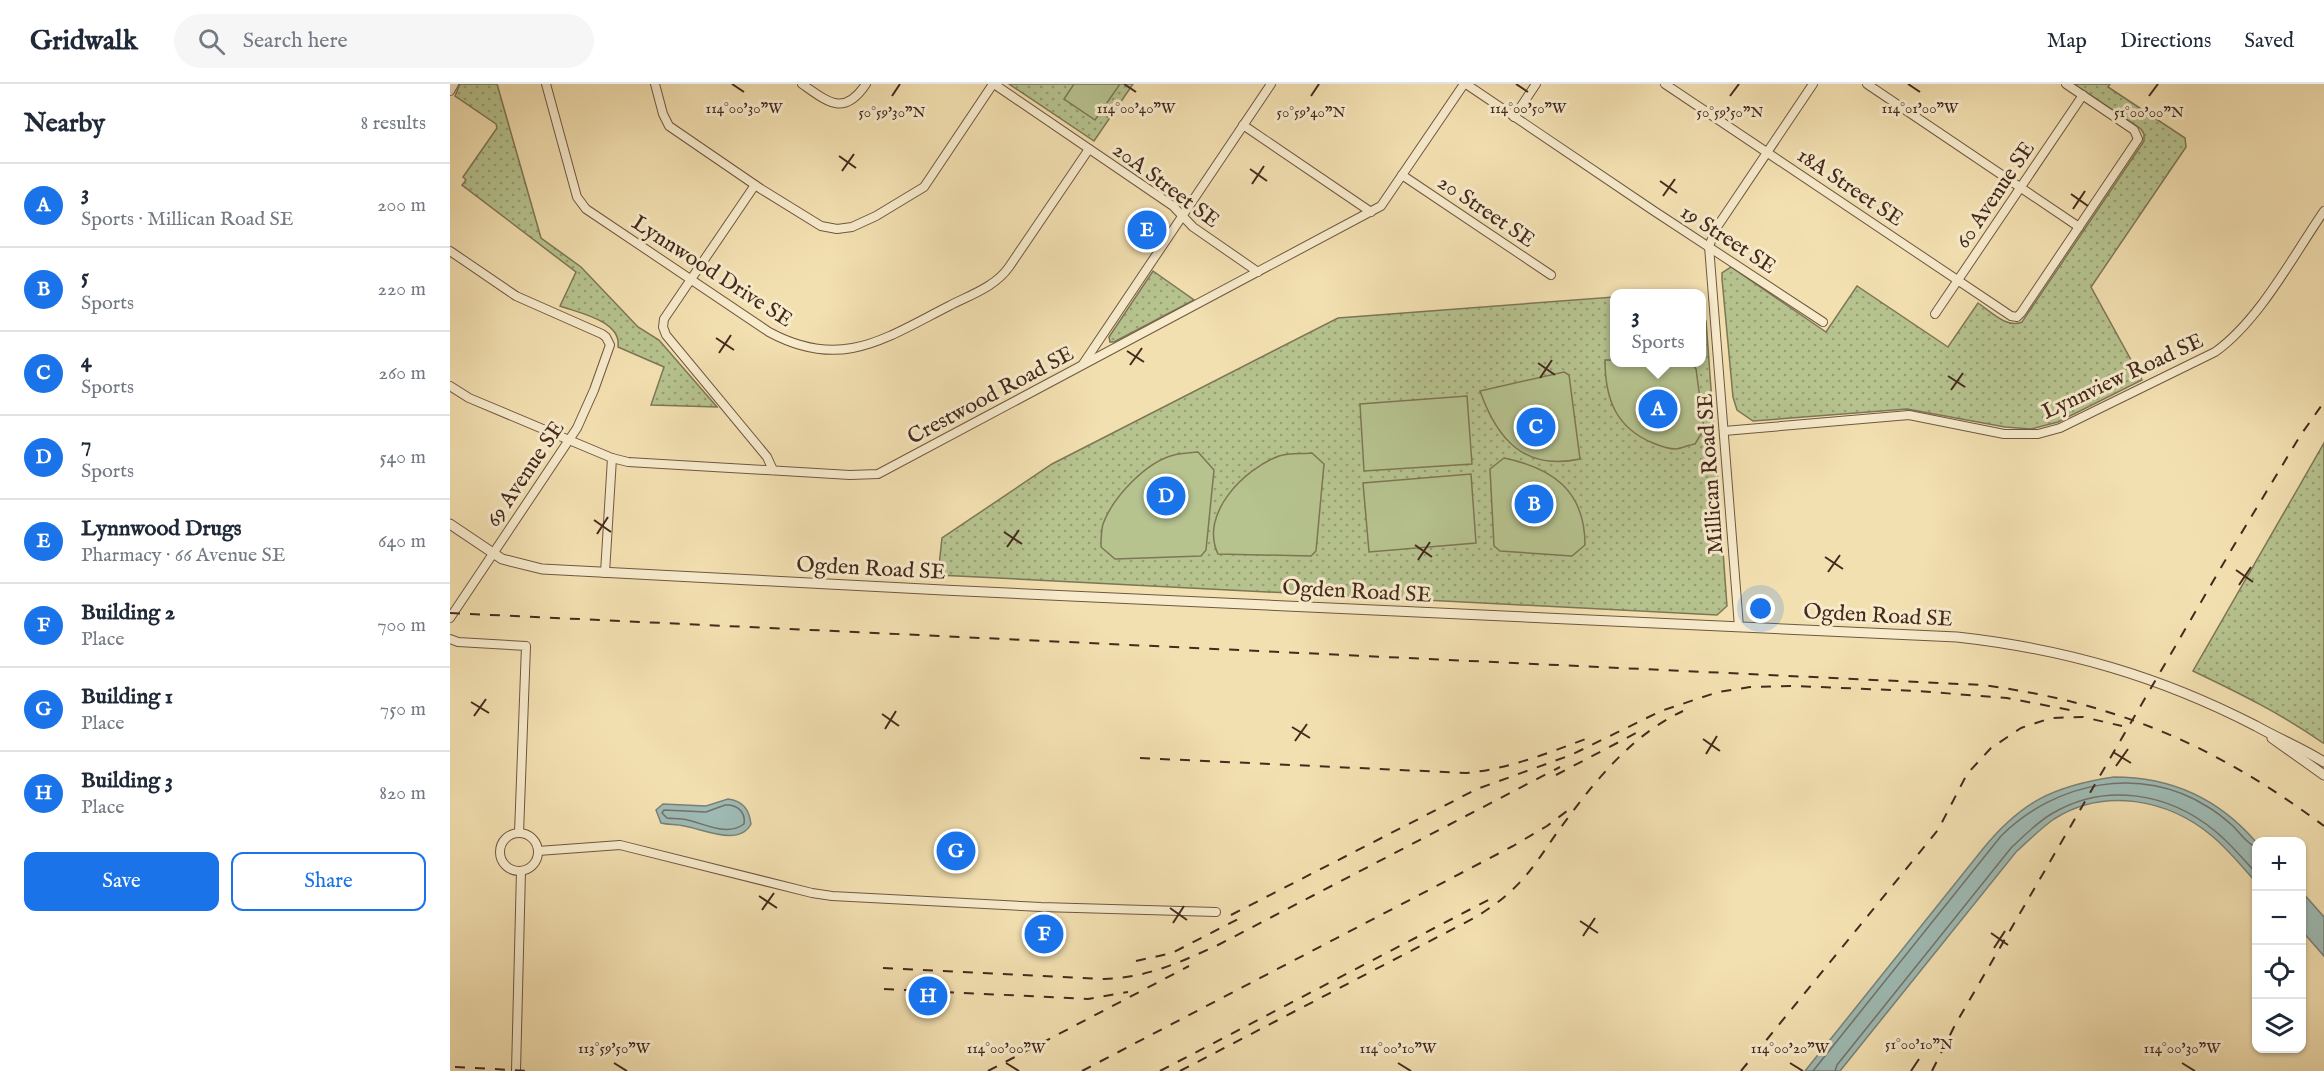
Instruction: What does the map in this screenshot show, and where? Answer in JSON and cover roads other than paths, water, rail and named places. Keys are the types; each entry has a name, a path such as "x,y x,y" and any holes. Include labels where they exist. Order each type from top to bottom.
{"street":[{"path":"450,91 454,84"},
{"name":"Lynnwood Drive SE","path":"546,84 577,197 581,204 769,332 789,341 832,350 871,345 1000,278 1089,149"},
{"path":"655,84 663,114 669,126 821,226 837,229 852,227 876,216 924,187 994,84"},
{"path":"802,84 826,101 840,104 854,99 866,84"},
{"name":"20A Street SE","path":"994,84 1173,206 1193,227 1258,272"},
{"path":"1083,365 1271,84"},
{"name":"19 Street SE","path":"1465,84 1823,322"},
{"name":"Crestwood Road SE","path":"450,386 469,398 612,458 649,465 850,475 878,474 1381,206 1465,84"},
{"path":"1514,117 1536,84"},
{"name":"18A Street SE","path":"1665,84 2011,316 2017,317 2079,227"},
{"path":"1709,246 1717,227 1813,84"},
{"path":"1866,84 2079,227 2137,142 2138,136 2134,130 2066,84"},
{"name":"60 Avenue SE","path":"1935,314 2083,95"},
{"path":"1243,125 1371,212"},
{"name":"20 Street SE","path":"1402,175 1551,275"},
{"path":"755,184 664,319 663,327 666,335 767,457 773,471"},
{"name":"Lynnview Road SE","path":"1724,431 1909,415 2004,434 2038,434 2060,428 2215,352 2234,337 2252,317 2324,211"},
{"name":"Millican Road SE","path":"1709,246 1739,627"},
{"name":"69 Avenue SE","path":"450,251 516,296 602,334 608,340 609,351 582,419 450,618"},
{"path":"604,573 612,458"},
{"name":"Ogden Road SE","path":"450,524 492,553 511,563 604,573 1956,637 2054,651 2106,664 2169,686 2292,743 2324,762"},
{"path":"450,639 459,642 526,646 519,833"},
{"name":"Ogden Road SE","path":"2258,728 2324,775"},
{"path":"519,833 534,840 538,851 534,864 521,871 508,867 500,852 505,840 519,833"},
{"path":"538,851 620,845 832,896 1041,907 1216,912"},
{"path":"516,1071 521,871"}],"water":[{"path":"2114,777 2155,781 2193,793 2210,803 2242,827 2252,838 2252,878 2212,836 2195,823 2176,813 2156,806 2114,801 2094,803 2073,809 2054,819 2016,852 1840,1071 1805,1071 1996,833 2025,808 2040,799 2073,785"},
{"path":"728,799 741,804 747,810 751,824 745,831 730,836 661,823 656,810 663,804 706,806"},
{"path":"2306,897 2324,917 2324,956 2306,936"}],"railway":[{"path":"1932,1071 1955,1025 2233,547 2300,436 2324,402"},
{"path":"450,613 1982,685 2076,703 2163,732 2244,773 2324,826"},
{"path":"1231,915 1477,789 1571,755 1661,711 1718,692 1750,687 1794,686 1917,691 2007,698 2070,710"},
{"path":"1180,1071 1478,916 1495,904 1524,878 1583,798 1612,764 1645,734 1663,721 1683,711"},
{"path":"1741,1071 1938,830 1967,774 1991,748 2021,728 2051,718 2083,717 2122,726"},
{"path":"1556,775 1638,732"},
{"path":"1140,758 1466,773 1514,764 1591,737"},
{"path":"883,968 1104,979 1149,972 1177,963 1218,945 1560,767"},
{"path":"1082,1071 1513,846 1567,811"},
{"path":"1160,1071 1492,898"},
{"path":"1136,961 1172,953 1244,916"},
{"path":"988,1071 1189,966"},
{"path":"884,989 1088,999 1128,992"},
{"path":"455,1067 531,1071"}],"place":[{"name":"Lynnwood Drugs","path":"1147,230"},
{"name":"3","path":"1658,409"},
{"name":"4","path":"1536,427"},
{"name":"7","path":"1166,496"},
{"name":"5","path":"1534,504"},
{"name":"Building 1","path":"956,851"},
{"name":"Building 2","path":"1044,934"},
{"name":"Building 3","path":"928,996"}]}
